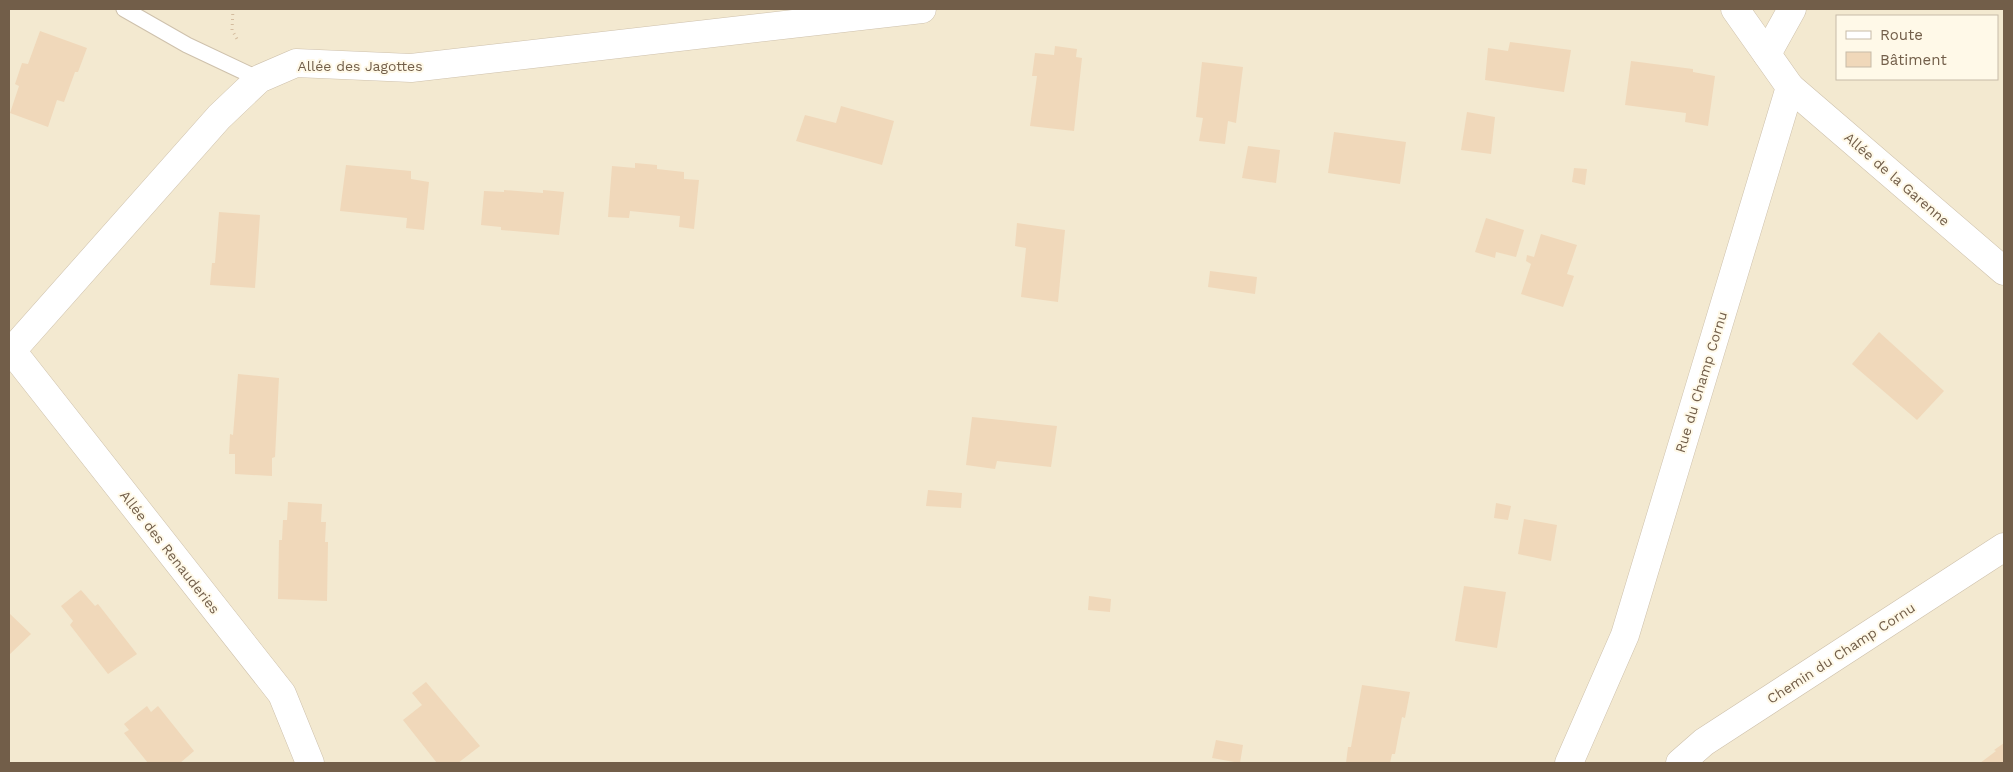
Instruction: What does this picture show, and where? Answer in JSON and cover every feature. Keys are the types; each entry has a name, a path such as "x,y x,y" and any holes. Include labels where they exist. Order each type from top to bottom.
{"street":[{"name":"Allée des Jagottes","path":"10,352 219,117 259,78 296,63 411,68 922,9"},
{"path":"1735,9 1790,87"},
{"path":"1768,54 1792,9"},
{"name":"Allée de la Garenne","path":"1790,87 2004,271"},
{"name":"Rue du Champ Cornu","path":"1569,763 1625,635 1790,87"},
{"name":"Allée des Renauderies","path":"10,352 282,694 310,763"},
{"name":"Chemin du Champ Cornu","path":"1680,763 1704,742 2004,547"}],"lane":[{"path":"124,9 187,44 259,78"}],"shaded area":[{"path":"9,9 2004,9 2004,763 9,763"}],"building":[{"path":"40,31 87,48 78,72 75,72 64,102 57,100 48,127 10,113 19,86 15,84 22,63 28,64"},
{"path":"1510,42 1571,50 1564,92 1485,80 1488,48 1508,51"},
{"path":"1055,46 1077,49 1076,57 1082,58 1074,131 1030,126 1037,76 1032,76 1035,53 1054,55"},
{"path":"1631,61 1693,69 1693,72 1715,76 1708,126 1685,122 1686,113 1625,105"},
{"path":"1202,62 1243,67 1236,123 1228,121 1225,144 1199,141 1203,118 1196,117"},
{"path":"841,106 894,121 882,165 796,141 805,115 836,123"},
{"path":"1467,112 1495,117 1491,154 1461,150"},
{"path":"1334,132 1406,142 1400,184 1328,173"},
{"path":"1248,146 1280,150 1276,183 1242,178"},
{"path":"635,163 657,165 657,169 684,172 684,179 699,180 694,229 679,227 680,216 630,211 629,218 608,217 612,166 635,168"},
{"path":"346,165 411,171 411,179 429,182 424,230 406,228 407,218 340,211"},
{"path":"1574,168 1587,169 1585,185 1572,182"},
{"path":"504,190 543,193 543,190 564,192 559,235 501,230 501,227 481,225 484,191 504,192"},
{"path":"219,212 260,215 255,288 210,285 212,263 215,263"},
{"path":"1486,218 1524,230 1516,257 1496,252 1495,258 1475,252"},
{"path":"1017,223 1065,230 1058,302 1021,297 1026,248 1015,246"},
{"path":"1541,234 1577,245 1567,274 1574,276 1563,307 1521,294 1531,264 1526,261 1527,255 1534,257"},
{"path":"1210,271 1257,277 1255,294 1208,287"},
{"path":"1879,332 1944,391 1917,420 1852,364"},
{"path":"238,374 279,378 275,457 272,458 272,476 235,474 235,454 229,454 230,434 233,435"},
{"path":"972,417 1057,426 1051,467 997,461 995,469 966,465"},
{"path":"928,490 962,493 961,508 926,506"},
{"path":"288,502 322,504 321,522 326,522 325,542 328,542 327,601 278,599 279,540 282,540 283,520 287,520"},
{"path":"1496,503 1511,506 1508,520 1494,518"},
{"path":"1524,519 1557,525 1551,561 1518,554"},
{"path":"1464,586 1506,592 1497,648 1455,641"},
{"path":"81,590 95,606 98,604 137,654 108,674 70,625 73,621 61,606"},
{"path":"1089,596 1111,599 1110,612 1088,610"},
{"path":"9,613 31,634 9,655"},
{"path":"426,682 480,746 458,763 437,763 403,720 422,705 412,693"},
{"path":"1362,685 1410,692 1405,718 1402,717 1395,754 1392,754 1390,763 1346,763 1348,747 1351,747"},
{"path":"147,706 151,712 158,706 194,751 180,763 148,763 124,733 129,730 124,724"},
{"path":"1216,740 1243,745 1240,763 1212,758"},
{"path":"2004,743 2004,763 1980,763 1996,751 1994,750"}]}
